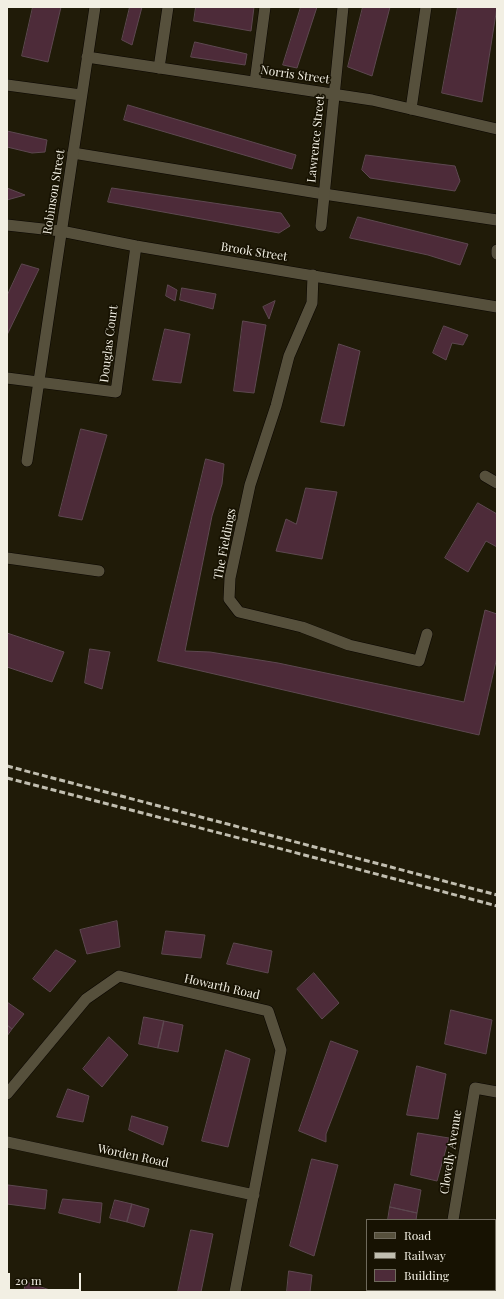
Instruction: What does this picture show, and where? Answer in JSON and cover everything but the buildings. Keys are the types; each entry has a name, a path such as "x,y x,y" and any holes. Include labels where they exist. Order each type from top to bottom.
{"street":[{"name":"Robinson Street","path":"26,461 95,7"},
{"path":"159,68 168,7"},
{"path":"255,82 265,7"},
{"name":"Lawrence Street","path":"321,226 343,7"},
{"path":"411,109 426,7"},
{"name":"Norris Street","path":"87,57 372,100 497,129"},
{"path":"7,85 82,95"},
{"path":"73,153 324,194 497,220"},
{"name":"Brook Street","path":"7,225 61,231 136,246 497,307"},
{"name":"Douglas Court","path":"38,382 116,392 136,246"},
{"name":"The Fieldings","path":"313,275 312,303 289,356 276,406 250,486 230,578 229,600 239,612 302,627 349,645 419,661 426,634"},
{"path":"7,378 38,382"},
{"path":"485,476 497,484"},
{"path":"7,558 99,571"},
{"name":"Howarth Road","path":"7,1094 86,999 119,976 268,1011 281,1050 235,1292"},
{"name":"Clovelly Avenue","path":"453,1219 475,1088 497,1092"},
{"name":"Worden Road","path":"7,1142 254,1194"}],"railway":[{"path":"7,766 497,895"},
{"path":"7,778 497,906"}]}
